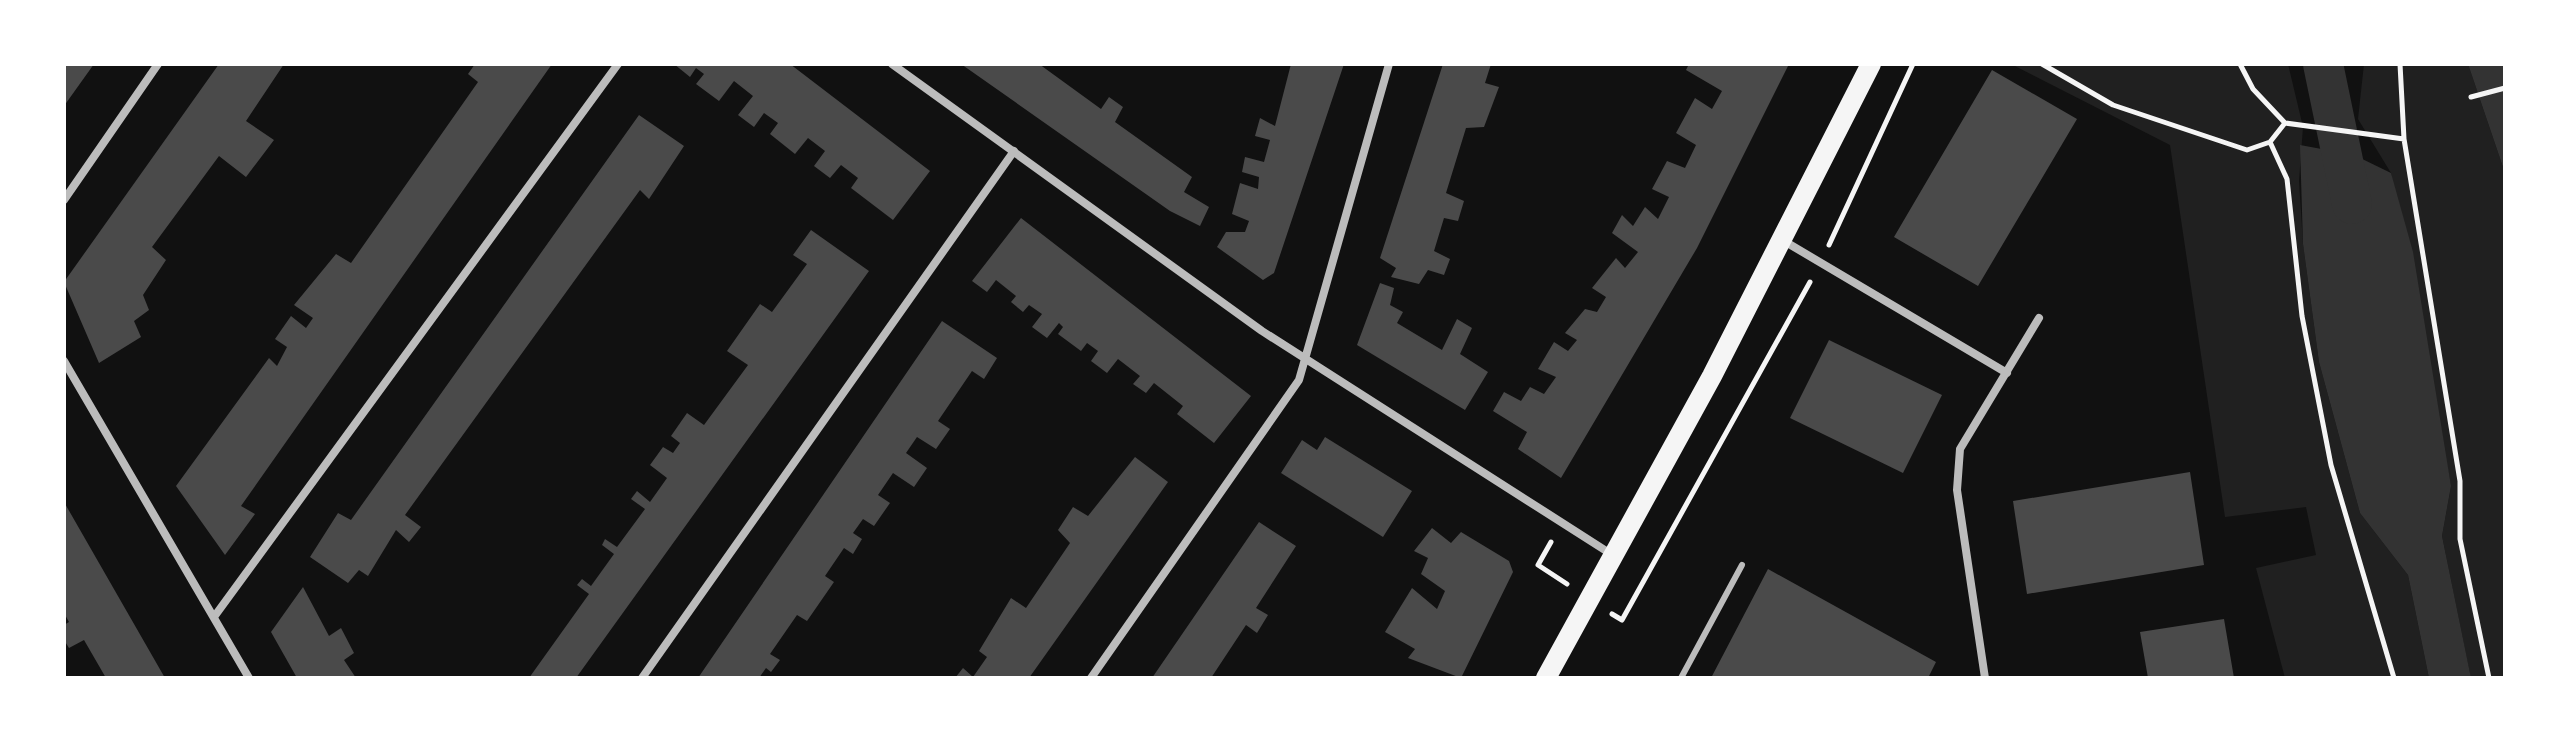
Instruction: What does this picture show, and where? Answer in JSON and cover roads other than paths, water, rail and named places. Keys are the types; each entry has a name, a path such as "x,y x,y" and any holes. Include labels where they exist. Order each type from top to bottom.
{"main road":[{"path":"1546,678 1615,557 1783,240 1871,64"}],"street":[{"path":"64,200 158,64"},
{"path":"214,617 618,64"},
{"path":"892,64 1262,331 1304,355 1615,557"},
{"path":"1091,678 1299,380 1389,64"},
{"path":"642,678 1014,151"},
{"path":"1783,240 2007,373"},
{"path":"1985,678 1957,490 1960,449 2039,318"},
{"path":"64,361 249,678"}],"lane":[{"path":"1681,678 1742,565"}],"waterway":[{"path":"2323,64 2352,204"}]}
